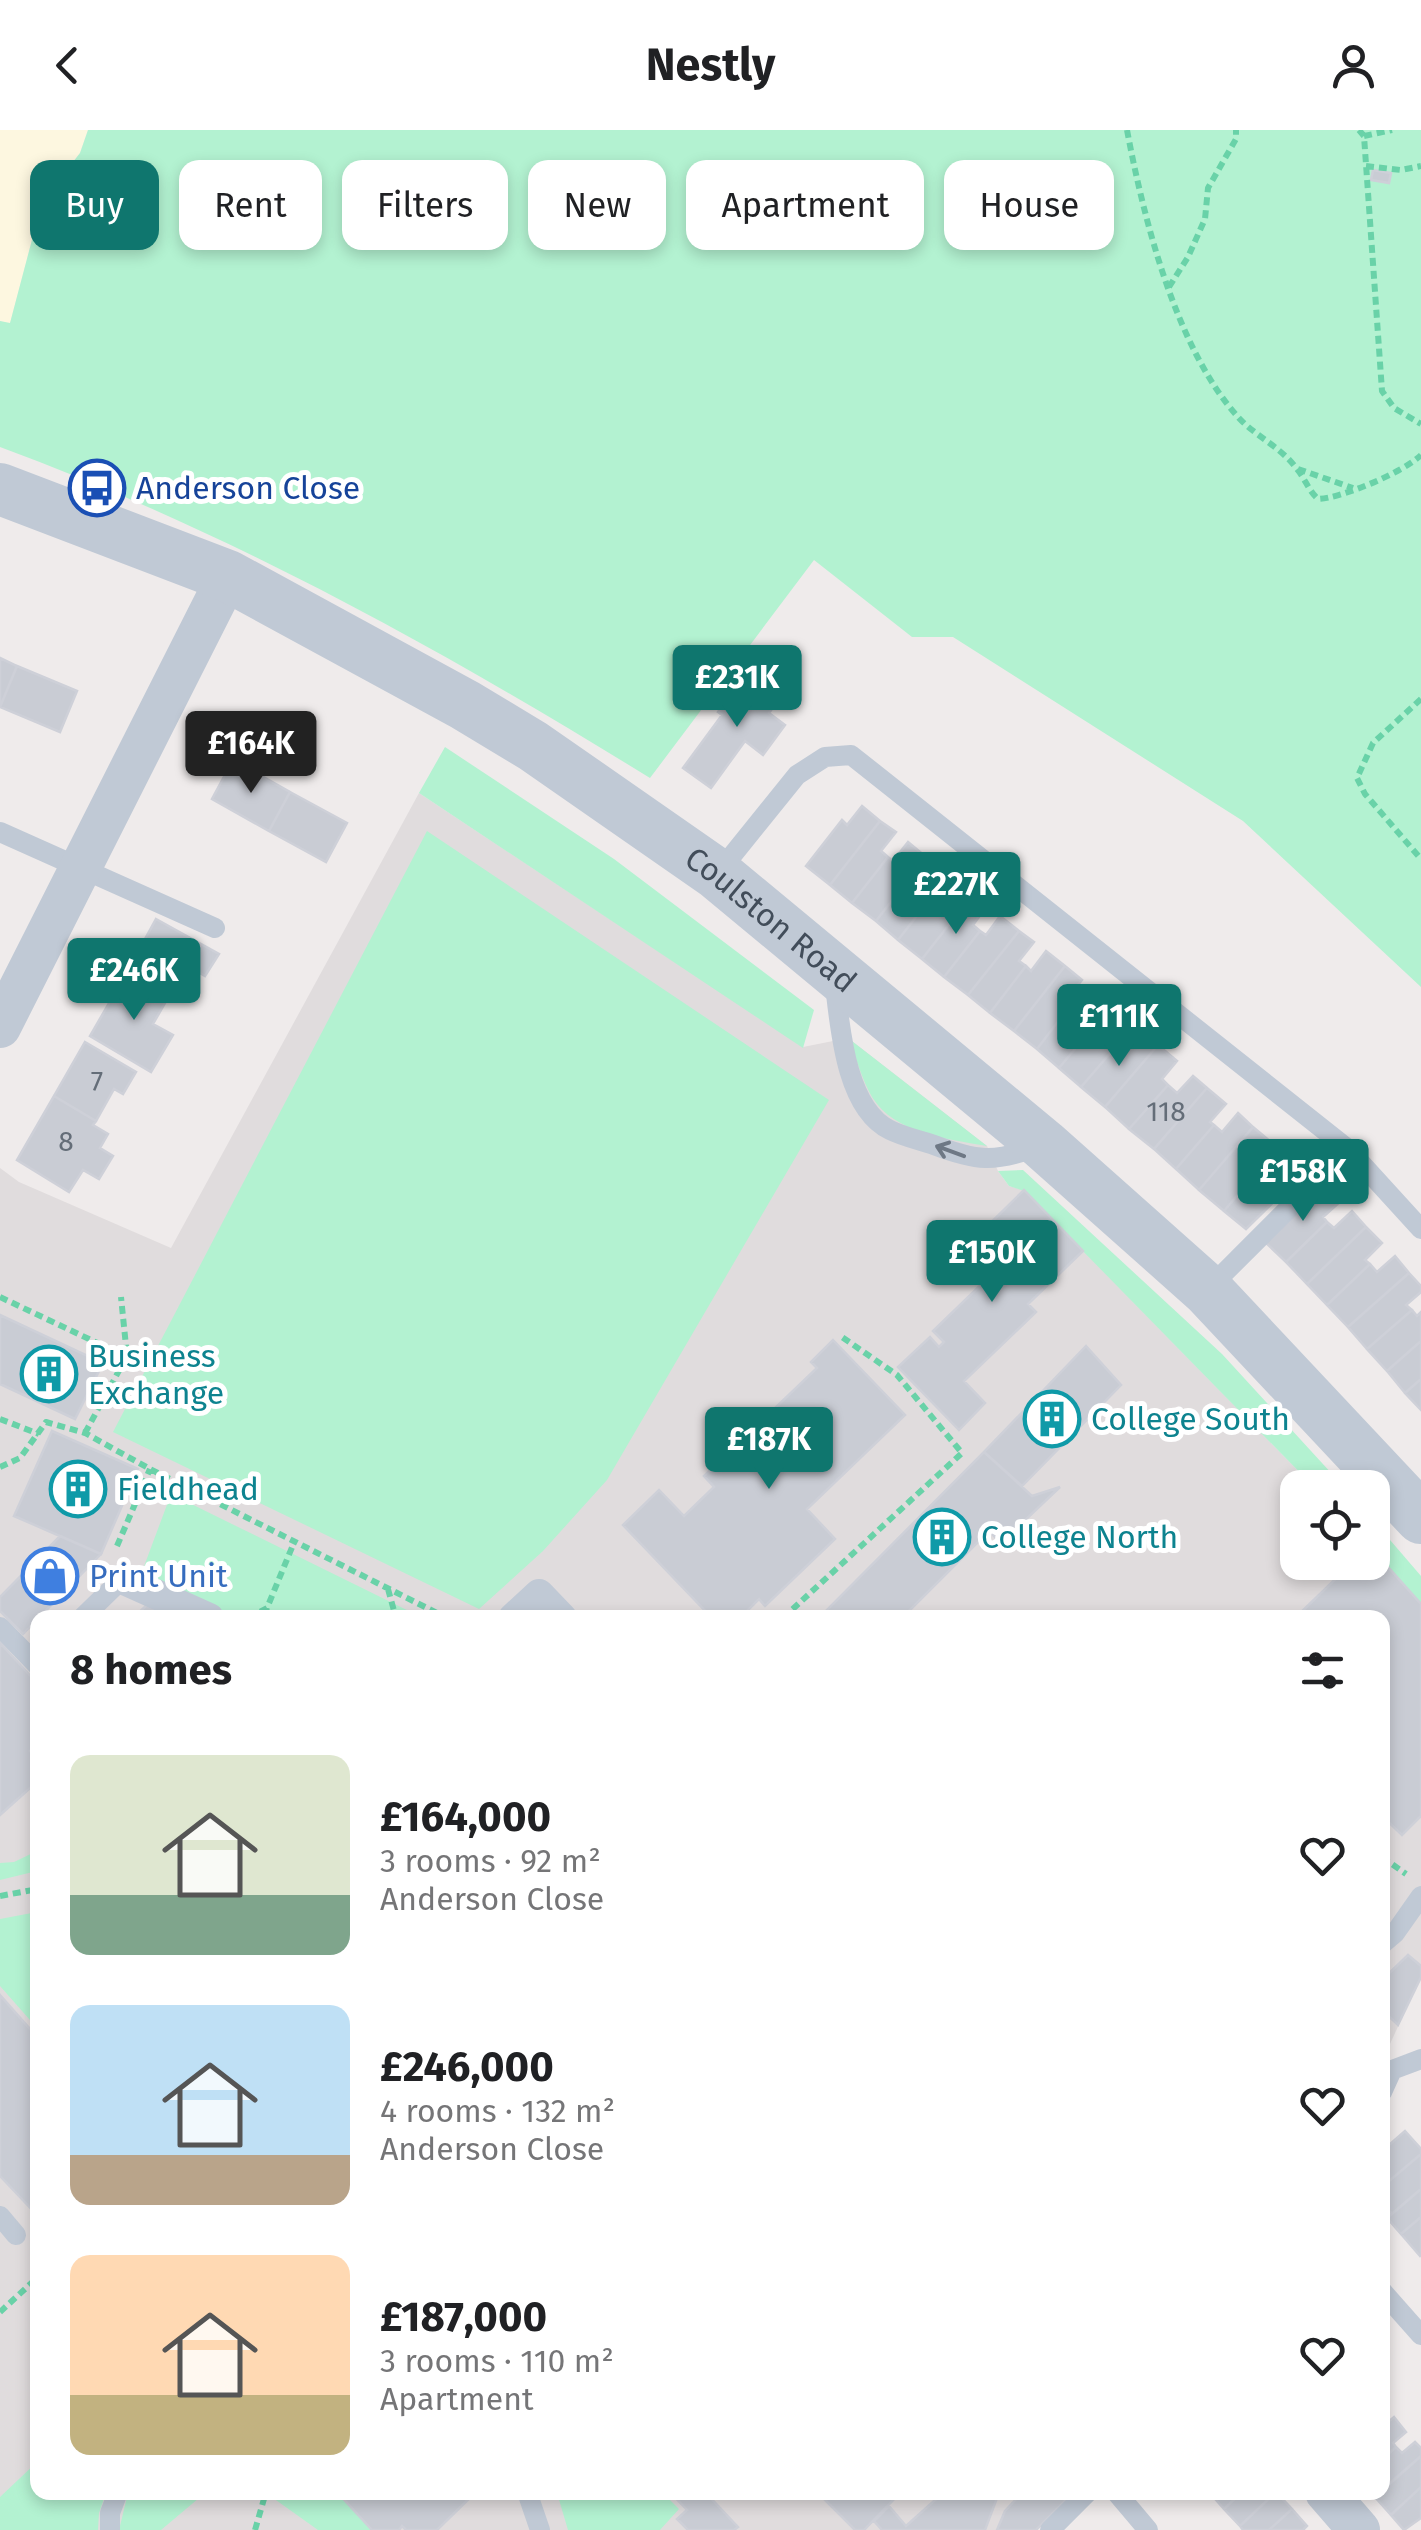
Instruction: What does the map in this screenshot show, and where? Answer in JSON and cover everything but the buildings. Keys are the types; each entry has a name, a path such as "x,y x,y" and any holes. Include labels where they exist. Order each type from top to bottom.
{"street":[{"name":"Coulston Road","path":"0,490 228,576 533,746 717,874 1044,1145 1208,1290 1421,1518"},
{"path":"0,1026 228,576"},
{"path":"114,1566 194,1610"},
{"path":"522,1610 540,1594 555,1610"},
{"path":"1333,2500 1358,2530"}],"lane":[{"path":"717,874 797,774 825,757 851,755 1348,1149 1421,1229"},
{"path":"0,832 215,928"},
{"path":"833,968 846,1062 866,1110 888,1129 972,1159 1005,1159 1044,1145"},
{"path":"1208,1290 1348,1149"},
{"path":"87,1610 114,1566"},
{"path":"0,1627 30,1656"},
{"path":"1390,1934 1421,1896"},
{"path":"1390,2074 1392,2070 1421,2059"},
{"path":"0,2216 16,2235"},
{"path":"1390,2300 1421,2335"},
{"path":"110,2530 115,2500"},
{"path":"530,2500 540,2530"},
{"path":"1050,2530 1080,2500"},
{"path":"1123,2500 1148,2530"}],"path":[{"path":"1127,130 1143,206 1168,288 1201,363 1238,418 1297,468 1354,488"},
{"path":"1168,288 1188,257 1204,219 1208,188 1236,139 1236,130"},
{"path":"1392,130 1362,133 1382,391 1394,408 1421,424"},
{"path":"1366,166 1401,170 1421,166"},
{"path":"1297,468 1308,490 1318,499 1335,498 1421,455"},
{"path":"1421,699 1373,743 1357,778 1364,794 1421,859"},
{"path":"0,1297 126,1356"},
{"path":"86,1433 126,1356 121,1297"},
{"path":"791,1610 962,1453 897,1375 842,1336"},
{"path":"0,1419 39,1434"},
{"path":"0,1467 20,1458 46,1422 86,1433 431,1610"},
{"path":"114,1566 116,1548 150,1469"},
{"path":"263,1610 295,1540"},
{"path":"388,1588 394,1610"},
{"path":"0,1896 30,1890"},
{"path":"0,2312 30,2285"},
{"path":"256,2530 264,2500"}],"shaded area":[{"path":"0,130 88,130 75,160 30,160 30,248 10,324 0,321"},
{"path":"419,793 803,1047 848,1038 987,1146 1009,1186 1024,1190 1297,1470 1280,1470 1280,1580 1390,1580 1390,1568 1421,1604 1421,1977 1390,2044 1390,1610 30,1610 30,2500 1067,2500 1036,2530 0,2530 0,1168 19,1182 171,1248"}],"green space":[{"path":"88,130 1421,130 1421,987 1243,821 953,637 912,637 814,560 650,778 333,596 169,516 0,447 0,321 10,323 30,247 159,250 159,160 75,160"},
{"path":"445,747 614,859 814,1010 803,1048 419,793"},
{"path":"427,831 829,1100 607,1480 543,1551 479,1609 113,1432"},
{"path":"848,1038 987,1146 924,1133 894,1119 872,1097"},
{"path":"1023,1170 1222,1354 1328,1470 1297,1470 1024,1191 1009,1186 998,1171"},
{"path":"171,1494 407,1610 221,1610 140,1577"},
{"path":"1390,1540 1421,1576 1421,1604 1390,1568"},
{"path":"30,1854 30,1873 0,1880 0,1863"},
{"path":"30,1913 30,2020 0,1986 0,1919"},
{"path":"30,2469 30,2500 104,2500 98,2530 0,2530 0,2497"},
{"path":"126,2500 197,2500 161,2530 119,2530"},
{"path":"276,2500 346,2500 375,2530 318,2530"},
{"path":"559,2500 670,2500 679,2509 660,2530 568,2530"}],"place":[{"name":"Anderson Close","path":"97,488"},
{"name":"Business Exchange","path":"49,1374"},
{"name":"College South","path":"1052,1419"},
{"name":"Fieldhead","path":"78,1489"},
{"name":"College North","path":"942,1537"},
{"name":"Print Unit","path":"50,1576"}]}
